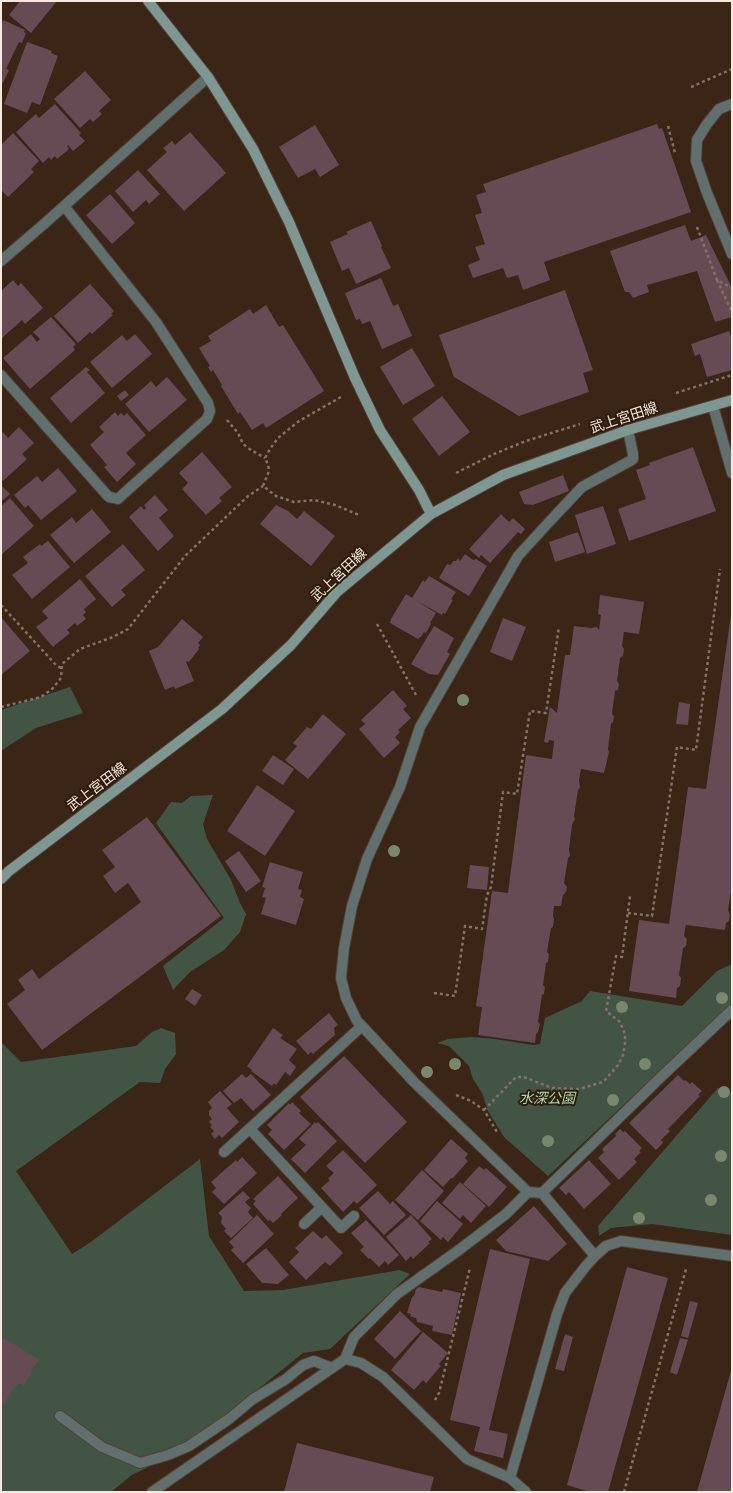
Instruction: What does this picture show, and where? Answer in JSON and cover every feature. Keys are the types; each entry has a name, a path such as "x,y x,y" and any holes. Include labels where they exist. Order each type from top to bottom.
{"main road":[{"path":"148,1 208,77 253,149 289,222 361,391 380,430 419,490 431,514"},
{"name":"武上宮田線","path":"1,879 222,709 291,645 337,592 431,514 503,475 628,430 732,400"}],"street":[{"path":"1,261 208,77"},
{"path":"732,104 719,109 707,124 698,140 696,161 707,193 732,254"},
{"path":"1,375 106,494 114,498 122,496 206,420 210,411 209,405 156,322 64,206"},
{"path":"713,406 732,473"},
{"path":"595,1256 542,1193 528,1192 414,1082 357,1021 346,998 341,978 344,948 352,906 367,859 400,787 420,727 518,556 582,487 621,467 633,459 634,454 628,430"},
{"path":"542,1193 732,1010"},
{"path":"224,1152 362,1026"},
{"path":"250,1129 341,1228 354,1216"},
{"path":"152,1492 345,1359 354,1337 397,1294 478,1236 506,1214 528,1192"},
{"path":"304,1224 322,1207"},
{"path":"510,1478 557,1314 565,1293 595,1256 606,1246 621,1241 692,1249 732,1256"},
{"path":"345,1359 361,1363 383,1377 467,1459 510,1478 526,1492"},
{"path":"60,1416 102,1447 140,1463 168,1455 189,1446 229,1419 253,1399 286,1379 303,1365 314,1361 332,1368"}],"path":[{"path":"691,87 732,69"},
{"path":"717,280 732,312"},
{"path":"265,458 278,438 288,429 341,397"},
{"path":"1,707 42,697 52,689 61,678 62,664 80,649 113,637 128,629 185,556 248,496 263,486 268,471 268,465 265,458 243,444 238,433 230,422 209,405"},
{"path":"263,486 276,496 294,502 314,500 335,505 359,515"},
{"path":"628,913 652,916 677,747 696,750 720,569"},
{"path":"1,605 56,665 61,668"},
{"path":"377,624 427,715"},
{"path":"434,993 455,996 465,926 482,929 487,895 491,887 504,792 517,794 530,710 546,713 559,627"},
{"path":"484,1110 516,1077 524,1077 552,1088 579,1089 602,1082 618,1065 624,1049 625,1034 620,1022 606,1011 616,956 622,957 630,896"},
{"path":"454,1094 471,1101 484,1110 493,1123 499,1138"},
{"path":"439,1393 478,1236"},
{"path":"624,1492 692,1249"}],"green space":[{"path":"70,687 83,713 36,728 1,751 1,710"},
{"path":"213,795 203,824 207,839 231,880 246,914 240,932 224,950 190,972 173,990 163,966 224,918 156,823 171,802 182,803 191,796"},
{"name":"水深公園","path":"732,964 732,1003 548,1176 504,1137 488,1111 482,1093 473,1079 469,1066 449,1046 437,1043 448,1039 472,1037 533,1045 540,1044 545,1018 582,1001 590,991 682,1006 717,971"},
{"path":"161,1028 175,1033 176,1054 165,1069 160,1083 140,1082 16,1171 72,1254 91,1242 200,1159 209,1236 244,1291 283,1290 400,1270 410,1274 330,1349 303,1353 181,1451 132,1475 111,1492 1,1492 1,1042 21,1062 136,1046 152,1032"},
{"path":"718,1088 730,1092 732,1091 732,1235 652,1224 611,1228 599,1236 598,1226"}],"building":[{"path":"20,1 57,1 31,33 9,15"},
{"path":"3,20 25,30 24,32 26,33 22,43 19,42 6,69 9,70 3,83 1,82 1,25"},
{"path":"27,42 52,51 51,53 58,56 40,105 32,102 27,113 4,104"},
{"path":"85,71 111,100 99,111 102,114 93,122 90,119 80,128 54,99"},
{"path":"55,104 81,133 79,135 85,141 73,151 68,145 67,146 69,149 57,159 55,156 51,160 49,157 43,163 16,132 36,114 39,118"},
{"path":"657,124 659,129 662,128 691,212 544,262 550,280 523,290 518,275 507,278 503,268 473,278 468,265 480,260 475,247 485,244 475,215 482,213 476,195 486,192 483,184"},
{"path":"315,125 339,165 320,177 315,169 298,178 279,147"},
{"path":"190,132 226,173 184,211 147,170 167,152 163,148 172,141 175,145"},
{"path":"13,133 39,161 31,169 34,172 8,197 1,190 1,145"},
{"path":"138,170 160,194 149,204 146,200 133,212 115,191"},
{"path":"110,194 135,223 112,244 86,215"},
{"path":"371,221 391,268 356,284 349,268 342,271 330,242 348,234 346,232"},
{"path":"685,225 691,241 706,235 732,288 732,317 715,322 697,271 647,285 649,292 633,298 629,292 625,292 610,251"},
{"path":"381,278 393,306 398,304 412,336 382,349 370,321 362,324 360,319 356,320 345,293"},
{"path":"13,280 18,286 21,283 43,308 25,324 22,320 1,339 1,291"},
{"path":"90,284 114,311 111,314 113,315 92,334 90,332 78,343 54,316"},
{"path":"565,290 593,370 583,373 589,392 519,416 454,377 439,335"},
{"path":"266,305 279,327 283,325 324,391 266,428 263,423 252,430 240,412 238,414 213,370 211,372 208,367 210,366 199,348 211,341 208,336 250,309 253,314"},
{"path":"51,317 76,344 73,347 75,350 30,389 3,358 31,334 37,342 40,339 33,332"},
{"path":"729,331 732,340 732,370 707,377 700,354 695,356 691,344"},
{"path":"135,334 152,354 112,388 90,362 122,335 127,341"},
{"path":"412,348 435,386 403,405 380,367"},
{"path":"86,367 90,370 87,372 105,393 71,423 50,398"},
{"path":"167,377 187,400 149,432 125,404 151,381 156,387"},
{"path":"125,390 129,395 121,401 117,396"},
{"path":"442,396 470,432 439,456 412,419"},
{"path":"115,412 118,416 121,413 124,416 127,413 146,435 126,453 136,464 117,482 104,467 107,465 90,445 104,432 99,427"},
{"path":"19,427 34,443 22,454 27,459 3,481 1,479 1,434 3,432 8,438"},
{"path":"693,447 716,511 629,541 618,509 646,499 636,470 650,465 649,463"},
{"path":"202,452 232,487 219,498 222,501 206,515 182,489 188,483 179,473"},
{"path":"58,468 77,491 41,520 28,505 25,508 14,495 37,476 42,482"},
{"path":"563,475 569,491 533,505 524,504 519,492"},
{"path":"1,485 10,494 1,502"},
{"path":"155,495 168,510 159,518 174,536 158,551 129,517 141,506 144,510 146,508 144,505"},
{"path":"10,498 34,526 1,555 1,506"},
{"path":"276,505 288,511 297,519 304,511 335,536 311,566 260,524"},
{"path":"603,506 616,544 587,554 575,515"},
{"path":"92,509 111,532 74,563 50,535 72,517 76,523"},
{"path":"501,514 509,522 513,518 525,529 521,534 518,532 490,563 481,555 479,558 469,549"},
{"path":"578,532 585,552 555,562 549,542"},
{"path":"48,541 70,567 32,599 12,575 28,563 23,557 40,544 41,546"},
{"path":"123,544 145,570 121,590 126,595 112,607 85,576"},
{"path":"465,554 473,560 476,559 487,566 469,596 439,578 447,564 451,565 453,561 456,561 458,558 460,561"},
{"path":"429,576 456,592 451,599 453,600 445,614 443,613 442,615 412,598 423,580 425,582"},
{"path":"80,579 96,599 84,609 86,612 83,615 86,619 77,626 75,623 67,630 70,633 53,647 36,627 48,618 42,611"},
{"path":"406,594 436,613 426,633 424,632 418,639 390,623"},
{"path":"600,595 644,602 639,634 624,632 622,646 624,649 623,656 620,658 617,681 619,684 618,690 615,691 612,714 614,716 611,724 608,749 609,752 604,773 581,769 579,780 580,788 578,790 574,816 575,819 572,825 569,849 570,856 568,858 564,883 567,887 566,892 563,895 561,906 554,906 553,927 551,928 547,952 549,954 548,962 546,963 543,985 545,987 544,994 542,995 538,1022 540,1024 536,1034 535,1043 478,1035 482,1007 476,1006 492,891 508,893 526,755 552,759 554,741 549,740 548,743 544,742 550,707 557,713 565,655 570,655 574,626 591,628 597,627 599,630 601,615 598,614"},
{"path":"731,615 732,885 728,910 730,915 729,921 726,923 725,930 686,925 684,936 687,939 686,946 683,948 679,975 681,978 680,986 677,988 676,998 629,991 639,920 669,924 688,787 706,789"},
{"path":"1,617 30,651 1,675"},
{"path":"503,618 526,627 512,661 490,652"},
{"path":"182,619 203,637 198,643 200,645 198,648 199,649 189,662 186,662 194,681 175,689 174,686 165,690 149,651 158,647"},
{"path":"434,626 454,638 447,652 450,654 438,675 429,674 411,664"},
{"path":"393,690 407,706 403,709 411,718 398,730 400,732 395,737 400,743 384,758 359,729 365,724 361,720"},
{"path":"679,702 690,704 688,725 676,724"},
{"path":"323,714 346,734 308,779 285,760 297,746 293,743 307,727 311,729"},
{"path":"273,755 294,769 283,785 262,771"},
{"path":"257,785 295,811 265,856 227,831"},
{"path":"147,817 221,916 42,1050 7,1004 25,990 18,980 32,969 39,979 141,902 128,883 115,893 103,876 115,867 102,850"},
{"path":"239,851 261,881 246,892 225,861"},
{"path":"270,862 303,872 298,889 302,890 300,897 304,899 296,925 261,914 266,898 262,897 265,888 262,887"},
{"path":"470,865 489,867 487,890 467,888"},
{"path":"192,989 202,995 195,1006 185,999"},
{"path":"329,1013 338,1025 334,1028 335,1035 313,1054 311,1052 308,1055 296,1041"},
{"path":"273,1028 283,1035 280,1038 297,1049 289,1060 296,1067 290,1076 285,1072 276,1085 274,1083 272,1086 251,1071 252,1070 247,1066"},
{"path":"344,1056 407,1122 365,1163 300,1097"},
{"path":"242,1074 246,1078 251,1074 271,1095 253,1111 241,1098 234,1103 223,1091"},
{"path":"678,1075 690,1084 692,1082 702,1091 698,1095 700,1096 668,1129 670,1131 661,1140 663,1143 656,1150 629,1123"},
{"path":"220,1091 232,1104 227,1108 239,1122 222,1138 219,1135 215,1139 211,1134 214,1131 210,1127 212,1125 209,1122 212,1119 209,1115 209,1111 212,1108 208,1102"},
{"path":"292,1102 301,1111 299,1113 311,1124 284,1150 268,1134 272,1130 267,1125 289,1103 290,1105"},
{"path":"315,1122 316,1124 318,1122 337,1141 305,1173 291,1159 306,1145 299,1139"},
{"path":"620,1129 623,1132 625,1131 642,1148 639,1151 641,1152 634,1159 637,1162 619,1180 598,1158 604,1152 602,1149 616,1136 615,1134"},
{"path":"451,1139 468,1154 465,1158 468,1161 443,1187 424,1170"},
{"path":"343,1150 377,1185 357,1204 354,1201 343,1212 321,1188 330,1180 328,1179 334,1173 326,1166"},
{"path":"242,1157 257,1173 224,1204 212,1192 216,1188 211,1182 236,1160 237,1162"},
{"path":"589,1160 611,1184 584,1209 569,1192 566,1195 559,1188"},
{"path":"479,1166 484,1170 486,1168 507,1187 489,1207 463,1184"},
{"path":"422,1170 444,1191 418,1220 395,1200"},
{"path":"278,1176 298,1198 273,1223 270,1220 268,1221 253,1204 256,1201 253,1199"},
{"path":"460,1182 486,1206 471,1223 463,1215 460,1219 442,1203"},
{"path":"243,1191 250,1198 245,1202 251,1208 248,1212 253,1218 231,1238 224,1231 226,1229 221,1223 222,1217 218,1213"},
{"path":"378,1191 390,1204 393,1201 406,1215 384,1235 359,1208"},
{"path":"437,1201 463,1224 448,1242 443,1237 441,1240 420,1221"},
{"path":"534,1206 567,1244 548,1261 506,1251 496,1240"},
{"path":"257,1215 274,1234 243,1263 231,1250 234,1247 229,1242"},
{"path":"411,1215 432,1239 428,1242 430,1243 413,1259 411,1256 406,1261 386,1237"},
{"path":"366,1220 399,1255 388,1265 385,1261 379,1267 370,1258 369,1259 360,1250 364,1247 351,1233"},
{"path":"313,1231 322,1239 326,1235 343,1253 330,1266 325,1262 306,1280 289,1262 299,1252 295,1248"},
{"path":"266,1248 289,1275 278,1284 262,1283 246,1264"},
{"path":"490,1249 530,1259 489,1430 508,1434 503,1458 474,1451 480,1427 450,1420"},
{"path":"627,1267 668,1278 608,1492 590,1492 567,1485"},
{"path":"419,1287 442,1292 443,1289 461,1293 452,1335 432,1331 433,1326 417,1322 416,1318 407,1313 412,1297 414,1296 416,1289"},
{"path":"690,1301 698,1303 688,1338 681,1336"},
{"path":"400,1311 421,1331 395,1359 374,1339"},
{"path":"423,1332 448,1353 439,1364 441,1366 426,1383 423,1380 414,1390 391,1370"},
{"path":"565,1334 573,1337 564,1371 555,1369"},
{"path":"4,1338 39,1360 31,1370 32,1372 24,1385 18,1383 3,1405 1,1403 1,1343"},
{"path":"680,1338 688,1340 677,1375 670,1372"},
{"path":"732,1367 732,1492 697,1492"},
{"path":"297,1443 434,1477 430,1492 284,1492"}]}
